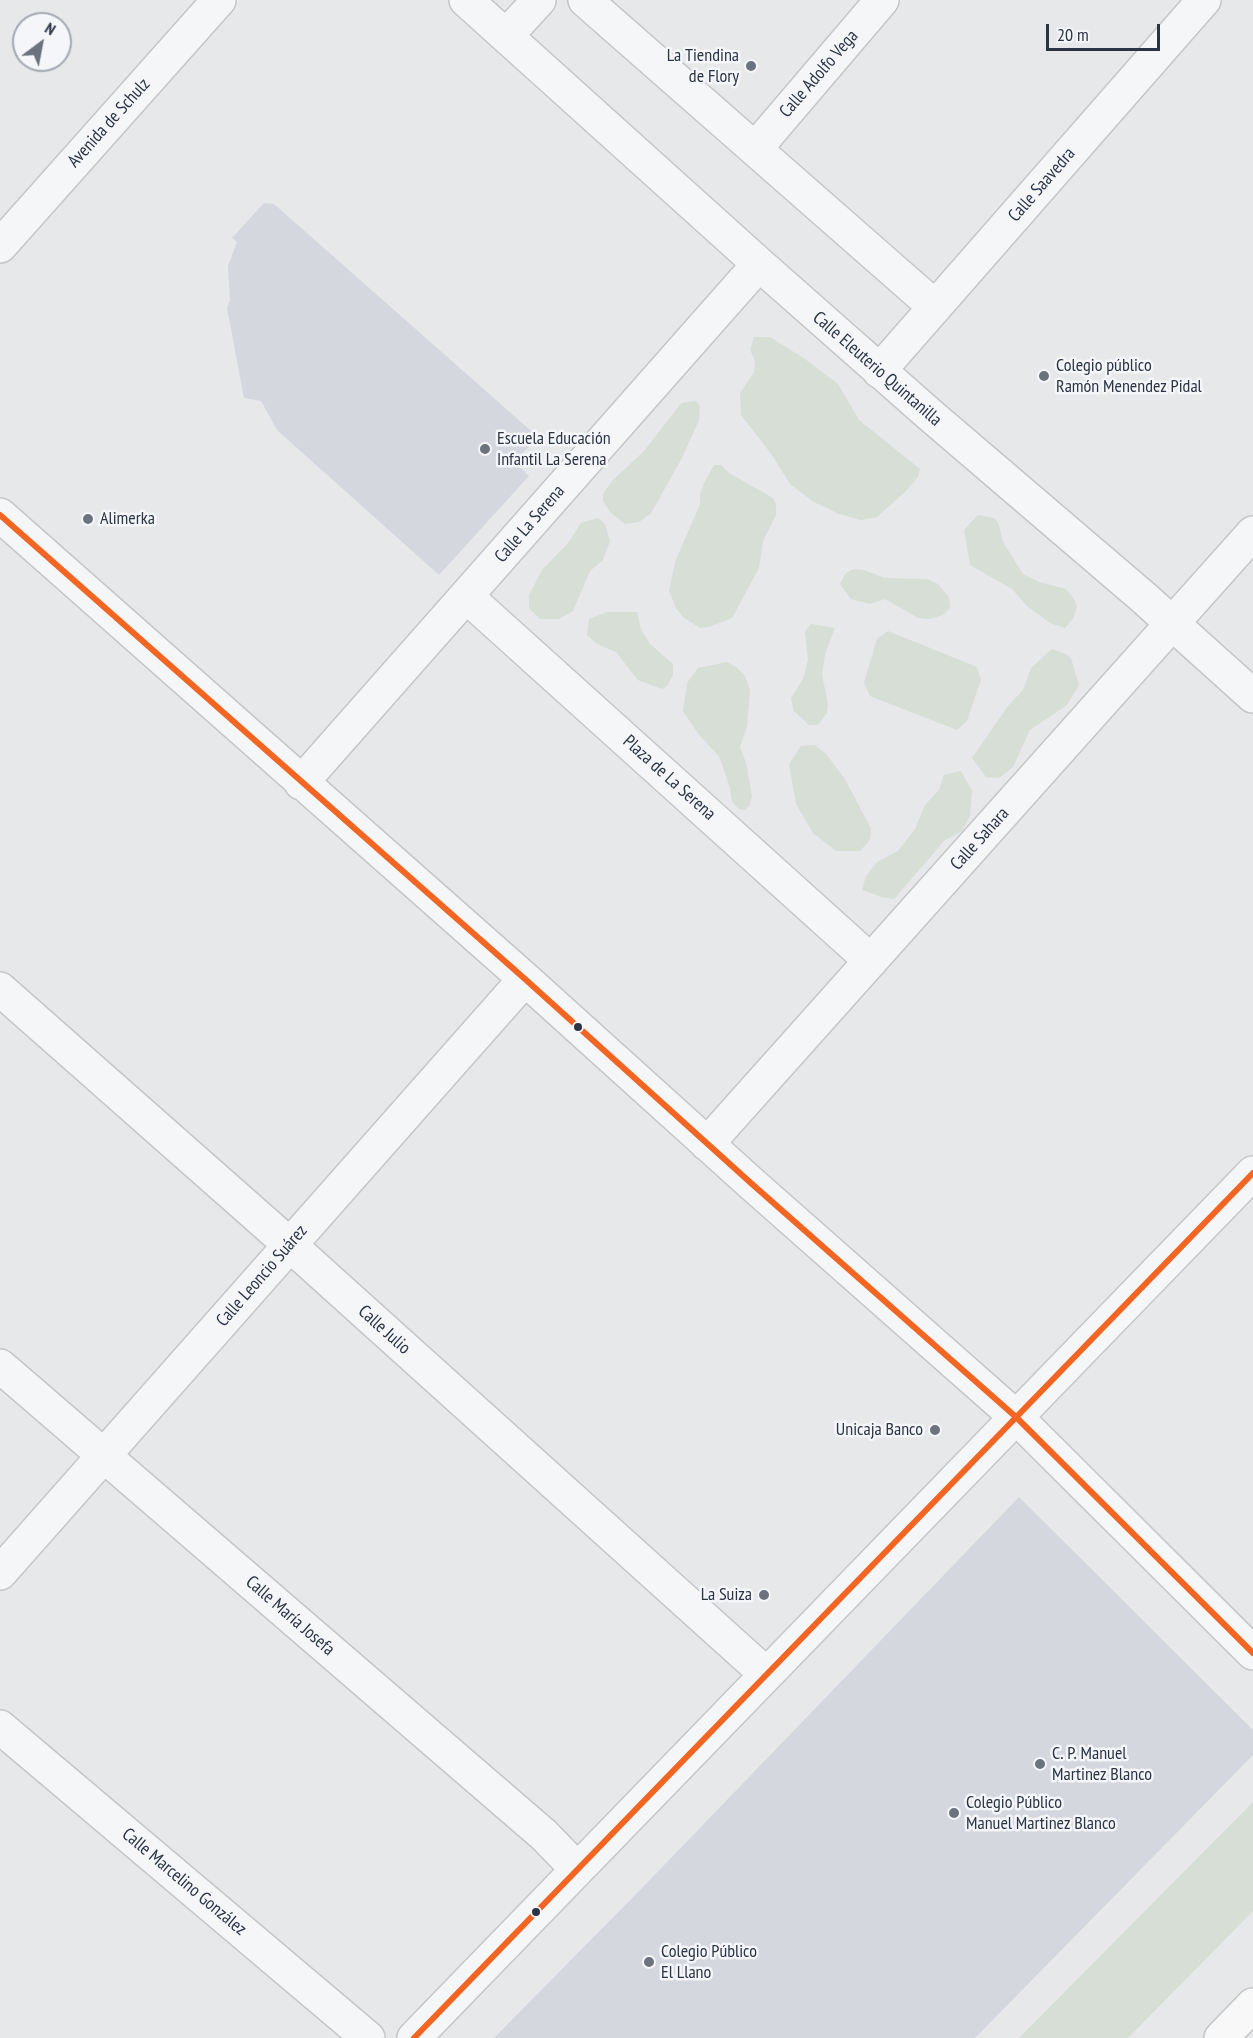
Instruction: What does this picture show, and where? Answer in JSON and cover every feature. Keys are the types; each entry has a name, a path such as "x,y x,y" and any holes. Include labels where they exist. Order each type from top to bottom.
{"main road":[{"path":"1221,2038 1253,2005"}],"street":[{"name":"Avenida de Schulz","path":"0,246 219,0"},
{"name":"Calle Eleuterio Quintanilla","path":"466,0 879,371 1253,696"},
{"path":"506,36 539,0"},
{"path":"585,0 935,307"},
{"name":"Calle Adolfo Vega","path":"755,149 882,0"},
{"name":"Calle Saavedra","path":"879,371 1204,0"},
{"name":"Calle La Serena","path":"301,783 759,264"},
{"path":"0,515 1016,1417 1253,1653"},
{"name":"Calle Sahara","path":"707,1144 1253,533"},
{"name":"Plaza de La Serena","path":"466,596 871,961"},
{"name":"Calle Leoncio Suárez","path":"0,1573 525,979"},
{"name":"Calle Julio","path":"0,989 290,1245 766,1674"},
{"path":"414,2038 1253,1173"},
{"name":"Calle María Josefa","path":"0,1366 544,1835 577,1869"},
{"name":"Calle Marcelino González","path":"0,1727 368,2038"}],"shaded area":[{"path":"264,203 274,204 538,437 514,462 529,476 439,575 277,430 261,401 244,398 227,308 230,300 228,266 237,242 232,238"},
{"path":"754,337 770,337 805,359 838,384 859,420 920,469 918,477 906,491 877,517 861,520 839,514 812,501 790,484 772,455 741,415 740,393 753,374 755,366 750,350"},
{"path":"696,401 700,406 699,420 682,458 651,513 639,522 625,524 610,512 603,501 603,494 612,481 644,451 682,403"},
{"path":"714,465 721,465 729,473 773,498 776,504 776,515 763,541 759,568 732,618 700,628 683,617 676,608 669,591 675,562 700,504 704,483"},
{"path":"978,515 994,518 998,522 1003,542 1023,574 1039,582 1066,589 1074,599 1077,607 1073,619 1065,628 1050,623 1028,607 1012,589 970,565 964,530"},
{"path":"598,518 605,524 610,541 603,560 590,571 573,611 559,619 540,619 529,608 529,595 542,570 568,543 581,523"},
{"path":"853,569 864,570 885,578 927,579 938,584 949,597 950,608 943,615 930,619 918,618 885,599 870,604 851,599 840,584 845,574"},
{"path":"607,612 637,612 641,629 650,644 673,664 673,675 667,686 662,689 638,680 616,652 597,644 587,635 589,619"},
{"path":"811,624 835,628 825,654 822,675 828,703 827,713 818,725 809,725 794,711 791,698 803,679 808,660 805,632"},
{"path":"888,631 977,667 981,680 967,721 957,730 870,696 864,682 877,639"},
{"path":"1052,649 1071,658 1079,685 1067,705 1030,730 1013,767 999,778 986,777 972,758 1008,706 1023,690 1031,668"},
{"path":"727,662 745,676 750,690 747,726 740,747 746,763 752,796 750,805 745,810 739,809 732,802 730,788 719,756 699,735 683,711 687,683 698,668"},
{"path":"815,745 826,754 845,779 871,829 870,840 860,851 836,851 813,833 796,804 789,764 801,746"},
{"path":"961,771 972,791 970,816 962,831 944,841 894,899 862,890 866,876 877,862 898,851 915,829 925,805 939,790 944,775"},
{"name":"Colegio Público Manuel Martinez Blanco","path":"1019,1497 1253,1730 1253,1755 975,2038 494,2038 644,1886"},
{"path":"1253,1802 1253,1911 1128,2038 1019,2038"}],"transit line":[{"path":"0,515 1016,1417 1253,1653"},
{"path":"414,2038 1253,1173"}],"place":[{"name":"La Tiendina de Flory","path":"751,66"},
{"name":"Colegio público Ramón Menendez Pidal","path":"1044,376"},
{"name":"Escuela Educación Infantil La Serena","path":"485,449"},
{"name":"Alimerka","path":"88,519"},
{"name":"Unicaja Banco","path":"935,1430"},
{"name":"La Suiza","path":"764,1595"},
{"name":"C. P. Manuel Martinez Blanco","path":"1040,1764"},
{"name":"Colegio Público Manuel Martinez Blanco","path":"954,1813"},
{"name":"Colegio Público El Llano","path":"649,1962"}]}
